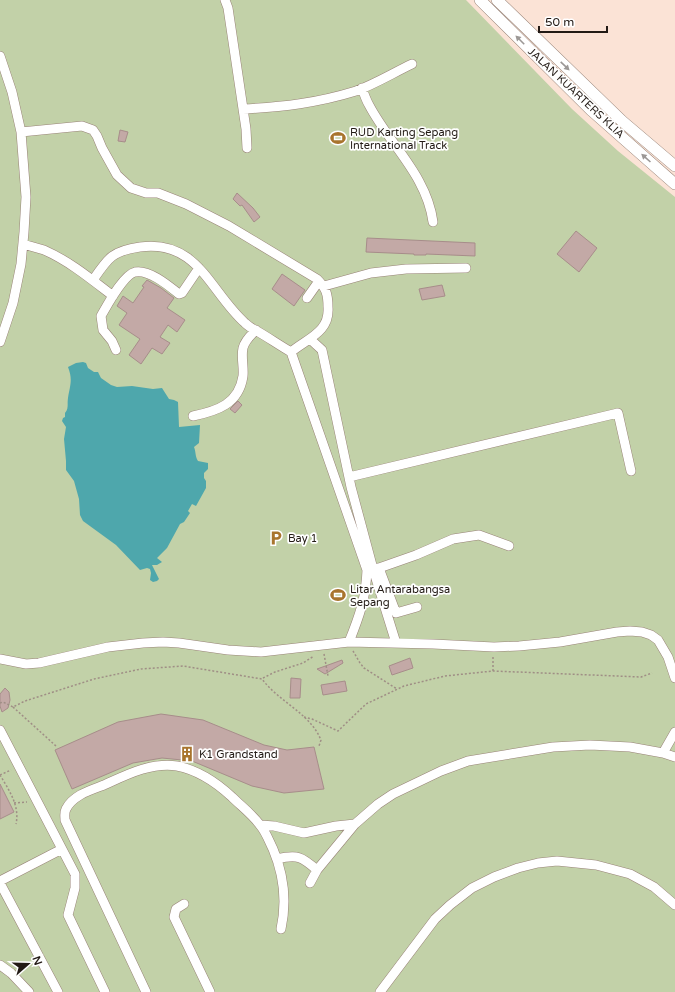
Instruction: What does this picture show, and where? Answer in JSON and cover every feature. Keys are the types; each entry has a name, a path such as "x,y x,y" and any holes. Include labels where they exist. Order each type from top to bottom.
{"main road":[{"name":"JALAN KUARTERS KLIA","path":"480,0 591,110 675,184"},
{"name":"JALAN KUARTERS KLIA","path":"497,0 622,121 675,166"}],"street":[{"path":"225,0 228,8 243,109 247,148"},
{"path":"0,56 12,92 21,132 26,197 21,264 12,303 0,342"},
{"path":"243,109 299,105 317,101 362,88 412,64"},
{"path":"362,88 370,106 415,173 425,191 430,204 433,222"},
{"path":"21,132 82,126 93,130 117,175 131,188 146,193 158,193 186,204 229,226 322,283 328,300 328,319 320,330 310,339 291,352"},
{"path":"23,244 44,250 71,265 113,296"},
{"path":"93,280 104,264 118,252 146,246 162,247 178,252 194,262 245,323 274,343 291,352 373,569 396,613 417,607"},
{"path":"116,350 112,341 103,330 101,316 126,278 134,272 143,272 154,276 179,294 182,293 199,268"},
{"path":"307,298 322,283 371,273 406,269 466,268"},
{"path":"193,416 213,412 234,398 239,390 243,377 243,348 246,340 256,330"},
{"path":"310,339 322,350 349,477 373,569 396,643"},
{"path":"349,477 618,413 631,471"},
{"path":"373,569 416,555 453,539 479,535 509,546"},
{"path":"349,642 373,569"},
{"path":"0,659 26,664 39,663 100,648 143,643 180,643 228,650 261,652 349,642 506,647 560,642 630,631 642,632 651,635 658,640 668,657 675,678"},
{"path":"0,730 75,874 75,888 68,915 105,992"},
{"path":"663,753 675,732"},
{"path":"310,882 356,824 378,804 393,794 441,771 468,761 553,747 590,745 630,747 663,753 675,757"},
{"path":"614,746 631,751"},
{"path":"146,992 65,820 64,814 66,809 74,800 119,777 149,768 177,766 199,774 214,782 251,815 261,825 277,859 284,886 285,897 281,929"},
{"path":"441,771 464,767"},
{"path":"261,825 274,826 304,833 336,826 356,824"},
{"path":"58,992 0,882 62,849"},
{"path":"277,859 285,857 298,857 305,859 318,870"},
{"path":"380,992 435,919 450,905 472,888 494,877 518,868 538,863 557,861 596,865 630,874 654,887 675,905"},
{"path":"184,904 176,909 174,917 210,992"},
{"path":"0,965 11,973 29,992"}],"path":[{"path":"349,642 364,668 397,689"},
{"path":"322,644 328,676"},
{"path":"13,707 26,701 94,680 142,669 183,666 262,679 275,672 303,663 314,655 322,644"},
{"path":"493,659 493,671"},
{"path":"304,717 338,731 366,704 404,686 445,676 493,671 641,677 652,674"},
{"path":"262,679 269,688 304,717 318,732 321,740 319,746"},
{"path":"0,703 3,702 13,707 56,746"},
{"path":"0,775 14,803 18,816 16,824"},
{"path":"14,803 38,801"}],"green space":[{"name":"Litar Antarabangsa Sepang","path":"0,0 466,0 572,109 618,151 675,197 675,992 0,992"}],"water":[{"path":"76,363 86,363 88,368 94,372 98,372 101,378 117,387 132,386 153,389 162,388 169,399 178,402 179,427 200,425 199,443 194,447 198,461 208,463 208,469 204,473 206,488 196,506 192,504 188,511 190,513 184,522 180,524 167,548 157,558 162,562 157,565 152,565 159,579 157,581 153,582 150,580 150,569 147,568 140,570 116,545 83,521 80,515 79,499 74,481 66,470 64,439 66,427 62,421 65,417 71,382 68,367"}],"building":[{"path":"120,130 128,132 125,142 118,141"},
{"path":"237,193 260,217 254,222 242,205 240,206 233,199"},
{"path":"576,231 597,248 579,272 557,254"},
{"path":"367,238 475,243 475,256 414,255 366,252"},
{"path":"282,274 305,290 294,306 272,289"},
{"path":"147,280 174,298 167,308 185,320 177,332 168,325 160,337 170,343 162,354 152,348 141,364 129,355 140,339 119,325 127,313 117,306 123,296 133,303"},
{"path":"442,285 445,296 422,300 419,289"},
{"path":"238,401 242,405 235,413 230,409"},
{"path":"410,658 413,668 392,675 389,666"},
{"path":"342,660 343,663 325,674 317,669"},
{"path":"291,678 301,679 300,698 290,698"},
{"path":"345,681 347,691 323,695 321,685"},
{"path":"5,688 9,692 10,700 8,708 2,712 0,706 0,694"},
{"name":"K1 Grandstand","path":"161,714 203,720 264,745 287,750 314,747 324,789 284,793 252,786 192,761 162,758 133,763 72,789 55,750 118,722"},
{"path":"0,784 14,812 0,819"}],"place":[{"name":"RUD Karting Sepang International Track","path":"338,138"},
{"name":"Bay 1","path":"276,538"},
{"name":"Litar Antarabangsa Sepang","path":"338,595"},
{"name":"K1 Grandstand","path":"187,754"}]}
